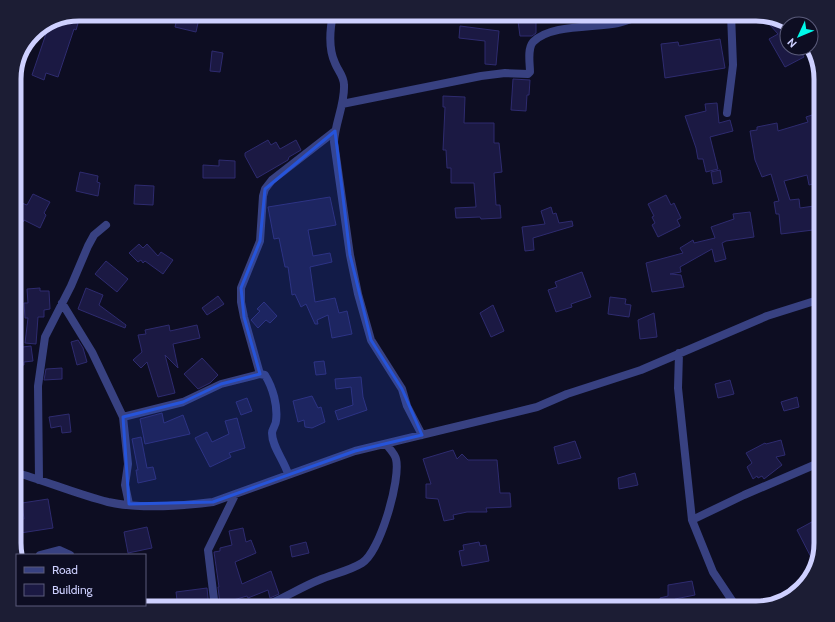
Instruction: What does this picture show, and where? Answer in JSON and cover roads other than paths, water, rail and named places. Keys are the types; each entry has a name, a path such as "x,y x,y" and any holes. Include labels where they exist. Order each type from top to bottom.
{"street":[{"path":"333,21 330,50 344,82 342,104 335,131 336,155 350,255 358,294 371,340 402,389 407,406 422,435"},
{"path":"342,104 480,76 505,73 528,74 530,72 530,48 533,42 554,32 572,27 619,23 625,21"},
{"path":"727,114 733,65 731,21"},
{"path":"260,374 243,309 241,288 260,241 260,227 265,188 272,180 335,131"},
{"path":"39,480 40,434 38,400 45,337 88,246 94,235 106,225"},
{"path":"21,474 109,502 129,504 194,505 213,502 288,474 329,462 355,451 537,407 567,394 641,370 768,316 814,301"},
{"path":"62,303 92,352 123,417 128,464 125,485 129,504"},
{"path":"679,353 678,396 692,520 713,572 733,601"},
{"path":"123,417 183,402 221,384 260,374 265,375 271,388 277,412 276,423 272,432 274,441 288,474"},
{"path":"274,601 319,580 362,563 375,549 386,518 396,474 396,458 386,444"},
{"path":"692,520 744,495 814,465"},
{"path":"214,601 208,550 235,495"},
{"path":"44,554 59,550 68,554"}]}
